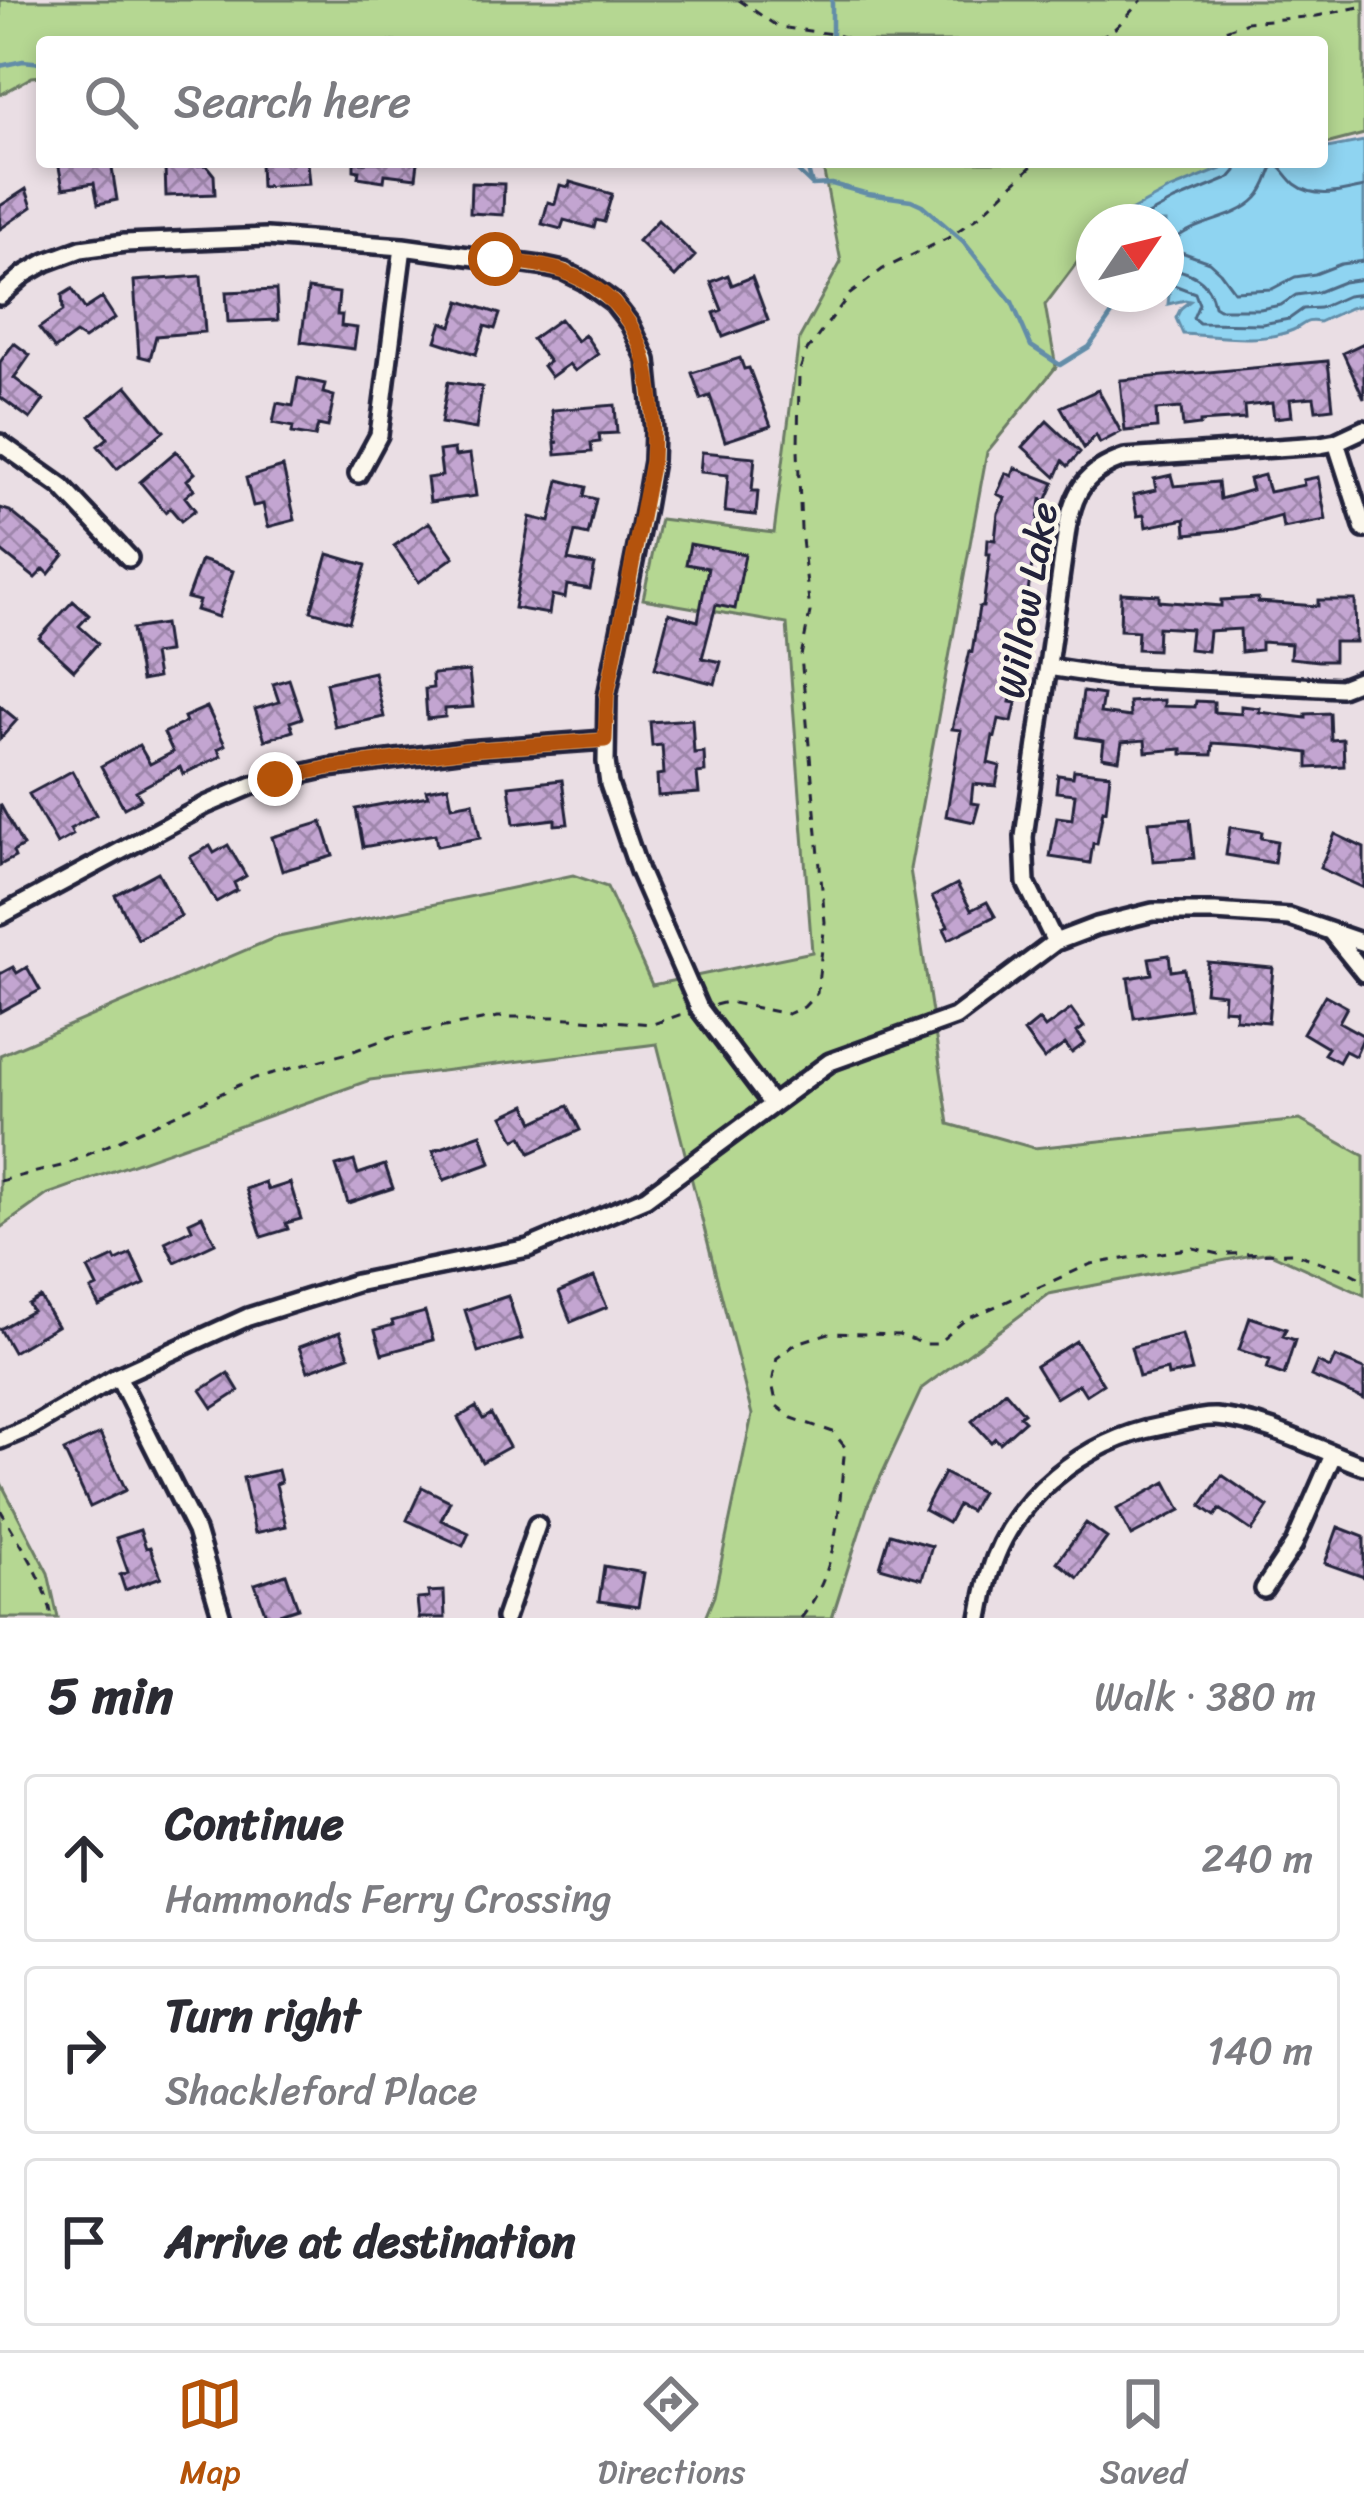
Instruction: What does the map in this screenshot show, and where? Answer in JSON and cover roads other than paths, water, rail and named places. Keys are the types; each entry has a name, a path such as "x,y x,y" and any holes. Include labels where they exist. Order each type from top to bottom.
{"street":[{"path":"0,296 25,274 81,249 267,237 495,259 564,272 613,302 641,344 650,378 652,461 607,696 606,762 617,813 699,1008 772,1103"},
{"path":"358,474 379,435 403,248"},
{"name":"Willow Lake","path":"1055,942 1026,883 1024,837 1072,503 1082,484 1104,465 1125,458 1336,442 1364,429"},
{"path":"1336,442 1364,529"},
{"path":"0,443 62,487 129,558"},
{"path":"1048,667 1114,677 1364,692"},
{"path":"1341,688 1364,679"},
{"path":"0,916 206,805 253,785 301,772 466,750 605,740"},
{"path":"0,1440 118,1376 248,1317 356,1283 528,1248 646,1198 830,1062 955,1017 1055,942 1097,926 1154,912 1289,917 1364,943"},
{"path":"1329,929 1364,973"},
{"path":"118,1376 196,1531 222,1618"},
{"path":"980,1618 991,1569 1020,1513 1054,1477 1092,1450 1142,1430 1214,1417 1263,1427 1364,1466"},
{"path":"1264,1589 1294,1544 1333,1455"},
{"path":"505,1618 537,1525"}],"water":[{"path":"1364,141 1364,305 1267,337 1183,334 1176,318 1190,301 1184,300 1184,204 1143,204 1223,168 1328,168 1328,148"}],"waterway":[{"path":"832,0 832,36"},
{"path":"0,66 36,62"},
{"path":"794,168 812,185 832,184 922,205 963,241 1012,302 1031,346 1060,365 1089,347 1112,312"},
{"path":"808,168 812,185"}]}
